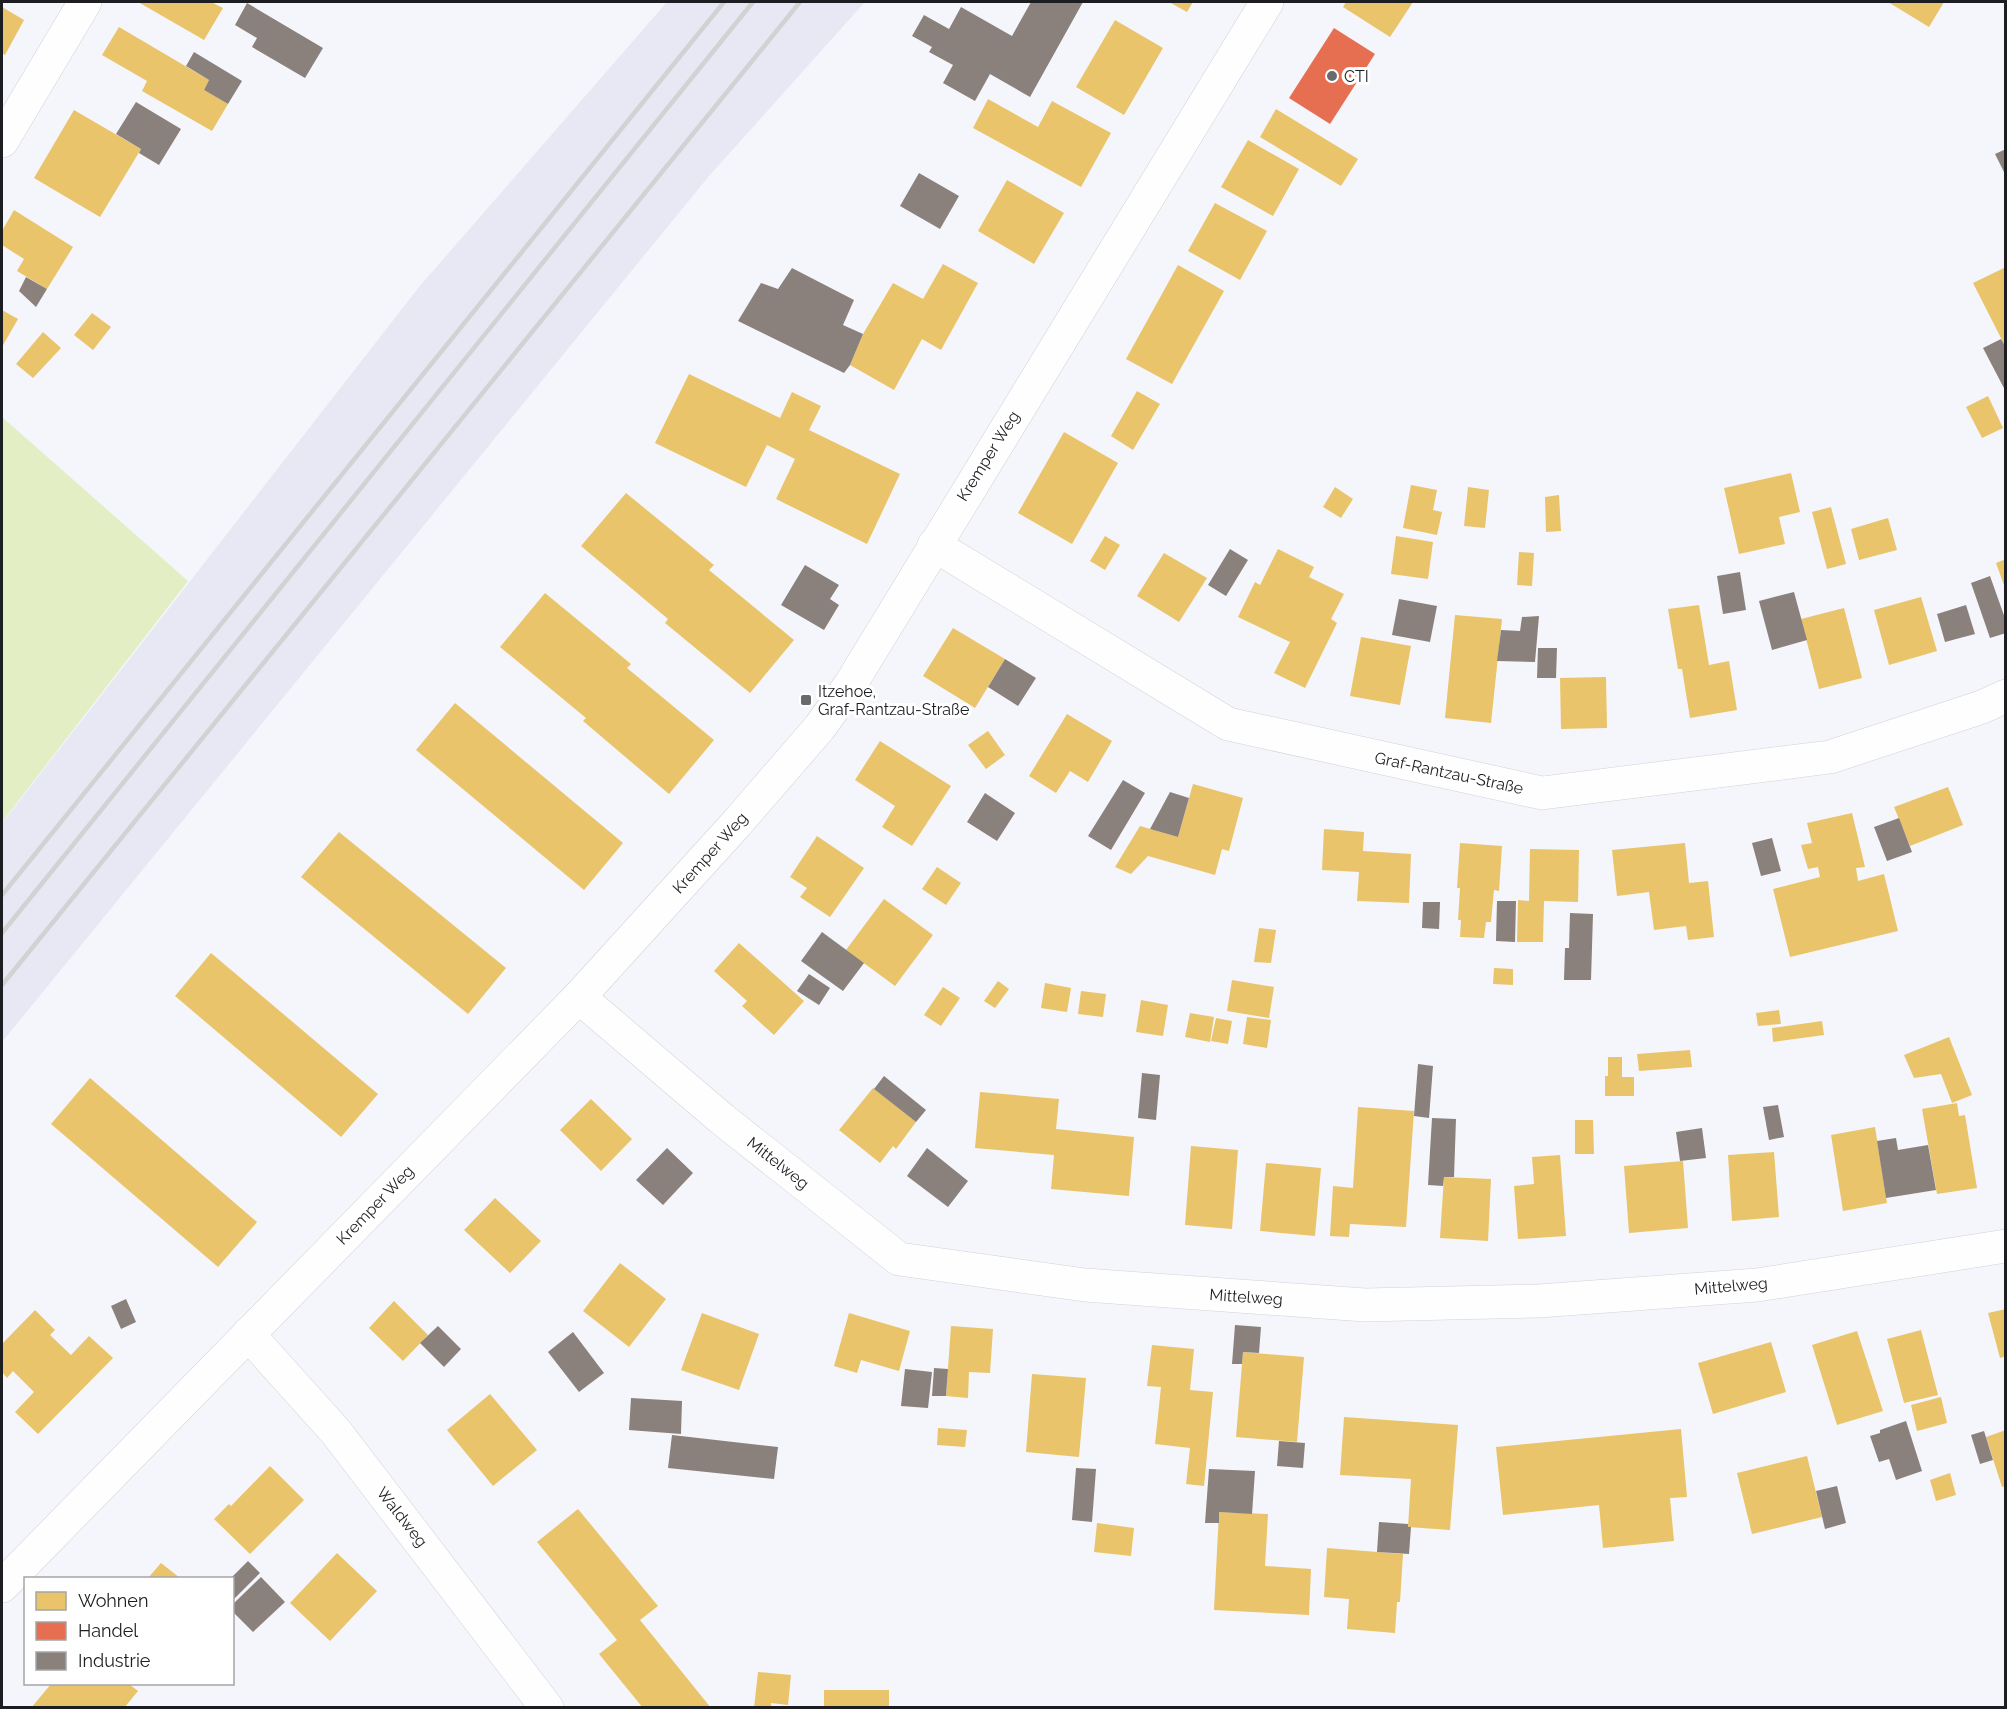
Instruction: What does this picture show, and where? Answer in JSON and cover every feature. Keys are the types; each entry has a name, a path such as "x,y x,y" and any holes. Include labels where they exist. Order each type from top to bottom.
{"street":[{"path":"2,141 85,2"},
{"name":"Kremper Weg","path":"2,1586 579,997 737,823 820,727 850,686 1267,2"},
{"name":"Graf-Rantzau-Straße","path":"934,545 1228,724 1542,793 1830,757 1982,707 2006,696"},
{"name":"Mittelweg","path":"579,997 722,1119 899,1259 1085,1285 1365,1305 1539,1301 1757,1285 2006,1246"},
{"name":"Waldweg","path":"248,1334 336,1432 547,1707"}],"shaded area":[{"path":"667,2 865,2 709,176 2,1042 2,823 419,287"}],"green space":[{"path":"2,417 188,581 2,822"}],"building: Wohnen":[{"path":"138,2 211,2 223,8 204,40"},
{"path":"1169,2 1193,2 1187,12"},
{"path":"1346,2 1413,2 1390,37 1343,7"},
{"path":"1888,2 1944,2 1929,27"},
{"path":"2,7 24,20 5,55 2,53"},
{"path":"1115,20 1163,48 1124,115 1076,87"},
{"path":"119,27 209,80 204,90 228,104 212,131 142,91 147,81 102,55"},
{"path":"988,99 1038,127 1052,101 1111,133 1081,187 973,128"},
{"path":"1276,109 1358,159 1341,186 1260,137"},
{"path":"74,110 141,149 100,217 34,178"},
{"path":"1248,140 1299,169 1273,216 1221,187"},
{"path":"1007,180 1064,213 1034,264 978,231"},
{"path":"1215,203 1267,231 1240,280 1188,251"},
{"path":"14,210 73,247 47,289 17,271 24,259 2,245 2,231"},
{"path":"943,264 978,283 941,350 922,339 894,390 850,365 863,334 893,283 923,299"},
{"path":"1178,265 1224,291 1172,384 1126,359"},
{"path":"2006,267 2006,343 2004,344 1973,283"},
{"path":"2,310 18,319 2,347"},
{"path":"92,313 111,327 93,350 74,335"},
{"path":"43,332 61,348 33,378 16,364"},
{"path":"689,374 780,418 792,392 821,406 809,430 900,474 867,544 776,499 795,459 767,445 746,487 655,443"},
{"path":"1137,391 1160,404 1133,450 1111,436"},
{"path":"1988,396 2003,428 1982,438 1966,407"},
{"path":"1064,432 1118,463 1072,544 1018,513"},
{"path":"1791,473 1800,512 1779,517 1785,544 1739,554 1724,488"},
{"path":"1411,485 1437,490 1433,510 1442,512 1437,535 1403,528"},
{"path":"1335,487 1353,499 1341,518 1323,507"},
{"path":"1468,487 1489,490 1485,528 1464,526"},
{"path":"626,493 714,565 709,570 794,640 750,693 665,623 668,619 581,546"},
{"path":"1559,495 1561,531 1546,532 1545,497"},
{"path":"1831,507 1846,564 1827,569 1812,512"},
{"path":"1888,518 1897,550 1859,560 1851,529"},
{"path":"1105,536 1120,545 1105,570 1090,561"},
{"path":"1396,536 1433,542 1428,579 1391,574"},
{"path":"1278,549 1314,567 1309,577 1344,594 1331,619 1337,623 1305,688 1274,673 1290,642 1238,617 1255,582 1260,585"},
{"path":"1519,552 1534,553 1532,586 1517,585"},
{"path":"1164,553 1207,578 1179,622 1137,596"},
{"path":"2006,559 2006,588 2005,588 1996,563"},
{"path":"545,593 631,664 627,668 714,740 669,794 583,721 586,718 500,647"},
{"path":"1921,597 1937,651 1889,665 1874,610"},
{"path":"1699,605 1709,665 1729,661 1737,710 1690,718 1682,669 1678,669 1668,609"},
{"path":"1844,608 1862,678 1819,689 1801,619"},
{"path":"1455,615 1502,619 1491,723 1445,718"},
{"path":"953,628 1005,659 975,708 923,676"},
{"path":"1361,637 1411,646 1400,705 1350,696"},
{"path":"1606,677 1607,728 1561,729 1560,678"},
{"path":"455,703 623,843 584,890 416,750"},
{"path":"1067,714 1112,741 1088,782 1070,771 1056,793 1029,776"},
{"path":"988,731 1005,755 986,769 968,745"},
{"path":"880,741 951,786 912,846 882,827 895,806 855,780"},
{"path":"1193,784 1243,798 1229,851 1222,849 1215,875 1148,856 1131,874 1115,867 1140,826 1178,837"},
{"path":"1948,787 1963,825 1910,846 1894,807"},
{"path":"1852,813 1865,867 1856,868 1858,881 1884,874 1898,931 1790,957 1773,889 1820,877 1818,867 1808,869 1801,845 1812,843 1807,823"},
{"path":"1324,829 1364,832 1363,851 1411,854 1409,903 1357,901 1359,872 1322,870"},
{"path":"339,832 506,968 468,1014 301,877"},
{"path":"817,836 864,868 830,917 800,897 807,888 790,877"},
{"path":"1460,843 1502,846 1499,891 1494,890 1491,922 1486,922 1484,938 1460,937 1461,920 1458,920 1460,888 1457,888"},
{"path":"1685,843 1689,883 1708,881 1714,937 1688,940 1686,926 1654,930 1649,892 1617,896 1612,850"},
{"path":"1530,849 1579,850 1578,902 1544,901 1543,942 1517,942 1518,900 1529,901"},
{"path":"937,867 961,883 946,905 922,889"},
{"path":"884,899 933,935 895,986 846,950"},
{"path":"1259,928 1276,930 1271,963 1254,962"},
{"path":"739,943 804,1001 774,1035 742,1006 747,1001 714,971"},
{"path":"211,953 378,1094 341,1137 175,996"},
{"path":"1494,968 1513,969 1513,985 1493,984"},
{"path":"1232,980 1274,987 1269,1018 1227,1011"},
{"path":"998,981 1009,989 995,1008 984,1001"},
{"path":"1045,983 1071,988 1067,1012 1041,1008"},
{"path":"943,987 960,998 941,1026 924,1015"},
{"path":"1081,991 1106,994 1103,1017 1078,1014"},
{"path":"1141,1000 1168,1005 1163,1036 1136,1032"},
{"path":"1779,1010 1781,1024 1758,1026 1756,1013"},
{"path":"1190,1013 1214,1017 1210,1042 1185,1037"},
{"path":"1247,1017 1271,1020 1267,1048 1243,1044"},
{"path":"1216,1018 1232,1021 1228,1044 1211,1041"},
{"path":"1822,1021 1824,1035 1773,1042 1772,1028"},
{"path":"1949,1037 1972,1095 1952,1103 1941,1074 1914,1078 1904,1055"},
{"path":"1690,1050 1692,1067 1639,1071 1637,1054"},
{"path":"1608,1057 1622,1057 1622,1077 1634,1077 1634,1096 1605,1096"},
{"path":"90,1078 257,1222 218,1267 51,1124"},
{"path":"873,1088 916,1122 896,1149 893,1146 880,1163 839,1130"},
{"path":"980,1092 1059,1099 1056,1129 1134,1137 1129,1196 1051,1189 1054,1155 975,1148"},
{"path":"591,1099 632,1139 601,1171 560,1130"},
{"path":"1957,1103 1959,1116 1965,1115 1977,1188 1937,1194 1922,1109"},
{"path":"1358,1107 1414,1111 1406,1227 1350,1224 1349,1237 1330,1236 1333,1186 1353,1188"},
{"path":"1575,1120 1593,1120 1594,1154 1575,1154"},
{"path":"1875,1127 1887,1203 1843,1211 1831,1135"},
{"path":"1191,1146 1238,1150 1232,1229 1185,1225"},
{"path":"1774,1152 1779,1217 1732,1221 1728,1155"},
{"path":"1560,1155 1566,1236 1518,1239 1514,1186 1534,1184 1532,1157"},
{"path":"1683,1161 1688,1228 1629,1233 1624,1166"},
{"path":"1266,1163 1321,1168 1315,1236 1260,1231"},
{"path":"1444,1177 1491,1179 1488,1241 1440,1238"},
{"path":"495,1198 541,1241 510,1273 464,1230"},
{"path":"620,1263 666,1299 629,1347 583,1311"},
{"path":"394,1301 428,1335 403,1361 369,1328"},
{"path":"2006,1309 2006,1356 2000,1358 1988,1313"},
{"path":"35,1310 55,1330 50,1335 71,1355 89,1336 113,1358 38,1434 15,1412 34,1392 13,1371 7,1378 2,1372 2,1344"},
{"path":"702,1313 759,1334 739,1390 681,1370"},
{"path":"849,1313 910,1331 899,1371 861,1360 857,1373 834,1366"},
{"path":"951,1326 993,1329 990,1373 969,1372 968,1398 946,1396"},
{"path":"1921,1330 1938,1395 1904,1403 1887,1339"},
{"path":"1857,1331 1883,1411 1837,1425 1812,1345"},
{"path":"1771,1342 1786,1392 1713,1414 1698,1363"},
{"path":"1152,1345 1194,1349 1190,1390 1213,1392 1204,1486 1186,1484 1190,1448 1155,1444 1161,1387 1147,1386"},
{"path":"1243,1352 1304,1357 1297,1442 1236,1437"},
{"path":"1032,1374 1086,1378 1079,1457 1026,1452"},
{"path":"490,1394 537,1450 493,1486 447,1430"},
{"path":"1941,1397 1947,1423 1917,1431 1911,1405"},
{"path":"1344,1417 1458,1425 1450,1530 1408,1527 1411,1479 1340,1475"},
{"path":"938,1428 967,1430 965,1447 937,1445"},
{"path":"1681,1429 1687,1497 1670,1498 1674,1541 1603,1548 1599,1505 1503,1515 1496,1447"},
{"path":"2006,1430 2006,1486 2002,1487 1986,1437"},
{"path":"1807,1456 1822,1517 1752,1534 1737,1473"},
{"path":"270,1466 304,1500 250,1554 214,1519 229,1504 231,1506"},
{"path":"1950,1473 1956,1495 1936,1501 1930,1480"},
{"path":"578,1509 658,1606 640,1620 711,1708 643,1708 599,1654 617,1640 537,1542"},
{"path":"1219,1512 1268,1514 1265,1566 1311,1569 1309,1615 1214,1610"},
{"path":"1097,1523 1134,1528 1131,1556 1094,1552"},
{"path":"1327,1548 1403,1554 1400,1602 1397,1602 1395,1633 1347,1629 1349,1599 1324,1597"},
{"path":"337,1553 377,1591 330,1641 290,1603"},
{"path":"161,1563 179,1577 149,1577"},
{"path":"758,1672 791,1675 788,1705 771,1703 771,1708 754,1708"},
{"path":"50,1685 130,1685 138,1691 124,1708 31,1708"},
{"path":"824,1690 889,1690 889,1708 824,1708"}],"building: Handel":[{"name":"CTI","path":"1334,28 1375,54 1330,124 1289,98"}],"building: Industrie":[{"path":"1031,2 1083,2 1030,97 990,74 975,101 943,83 953,65 929,52 932,47 912,36 924,15 949,29 961,7 1012,36"},
{"path":"247,3 323,48 305,78 252,47 257,38 235,25"},
{"path":"194,52 242,81 228,104 204,90 209,80 186,66"},
{"path":"136,102 181,129 159,165 139,153 141,149 116,134"},
{"path":"2006,149 2006,176 1995,154"},
{"path":"919,173 959,196 940,229 900,206"},
{"path":"792,268 854,300 843,325 863,334 850,365 844,373 738,321 761,283 778,289"},
{"path":"26,277 47,289 36,307 19,291"},
{"path":"2001,339 2004,344 2006,343 2006,392 1983,348"},
{"path":"1230,549 1248,560 1226,596 1208,585"},
{"path":"805,565 839,585 830,599 839,605 824,630 781,605"},
{"path":"1740,572 1746,610 1723,614 1717,576"},
{"path":"1990,576 2006,621 2006,633 1990,638 1971,583"},
{"path":"1794,592 1807,640 1772,650 1759,601"},
{"path":"1399,599 1437,606 1430,642 1392,635"},
{"path":"1966,605 1975,634 1945,642 1937,614"},
{"path":"1539,616 1535,662 1497,661 1501,630 1520,631 1522,617"},
{"path":"1538,648 1557,648 1556,678 1537,678"},
{"path":"1005,659 1036,678 1018,706 988,687"},
{"path":"1123,780 1145,793 1111,850 1088,836"},
{"path":"1170,792 1189,798 1178,837 1150,829"},
{"path":"985,793 1015,813 997,841 967,822"},
{"path":"1899,818 1912,852 1887,861 1874,827"},
{"path":"1772,838 1781,871 1761,876 1752,843"},
{"path":"1497,901 1516,901 1515,942 1496,941"},
{"path":"1423,902 1440,902 1439,929 1422,928"},
{"path":"1570,913 1593,914 1591,980 1564,980 1565,948 1569,948"},
{"path":"822,932 864,963 843,991 801,961"},
{"path":"809,974 830,988 819,1005 797,991"},
{"path":"1418,1064 1433,1066 1429,1118 1414,1116"},
{"path":"1142,1073 1160,1075 1156,1120 1138,1118"},
{"path":"884,1076 926,1110 916,1122 874,1089"},
{"path":"1778,1105 1784,1137 1769,1140 1763,1107"},
{"path":"1432,1118 1456,1119 1454,1177 1444,1177 1443,1186 1428,1185"},
{"path":"1702,1128 1706,1158 1680,1161 1676,1132"},
{"path":"1896,1138 1898,1150 1928,1145 1936,1190 1886,1198 1877,1141"},
{"path":"667,1148 693,1173 663,1205 636,1180"},
{"path":"927,1148 968,1181 948,1207 907,1176"},
{"path":"126,1299 136,1322 121,1329 111,1306"},
{"path":"1235,1325 1261,1327 1259,1353 1243,1352 1242,1364 1232,1364"},
{"path":"438,1326 461,1349 444,1367 420,1343"},
{"path":"573,1332 604,1373 579,1392 548,1352"},
{"path":"934,1368 948,1369 946,1396 932,1396"},
{"path":"905,1369 932,1372 928,1408 901,1406"},
{"path":"631,1398 682,1401 681,1434 629,1430"},
{"path":"1906,1421 1922,1471 1896,1480 1889,1459 1879,1462 1870,1436"},
{"path":"1984,1431 1993,1460 1980,1464 1971,1435"},
{"path":"672,1435 778,1447 774,1479 668,1468"},
{"path":"1279,1441 1305,1443 1303,1468 1277,1466"},
{"path":"1076,1468 1096,1469 1092,1522 1072,1520"},
{"path":"1209,1469 1255,1471 1252,1514 1219,1512 1219,1523 1205,1523"},
{"path":"1837,1486 1846,1523 1825,1529 1816,1491"},
{"path":"1379,1522 1408,1524 1408,1527 1411,1527 1409,1554 1377,1552"},
{"path":"248,1561 260,1573 234,1599 234,1577 232,1577"},
{"path":"261,1577 285,1602 253,1632 234,1613 234,1603"}],"railway":[{"path":"2,895 724,2"},
{"path":"2,933 753,2"},
{"path":"2,985 800,2"}],"place":[{"name":"CTI","path":"1332,76"},
{"name":"Itzehoe, Graf-Rantzau-Straße","path":"806,700"}]}
